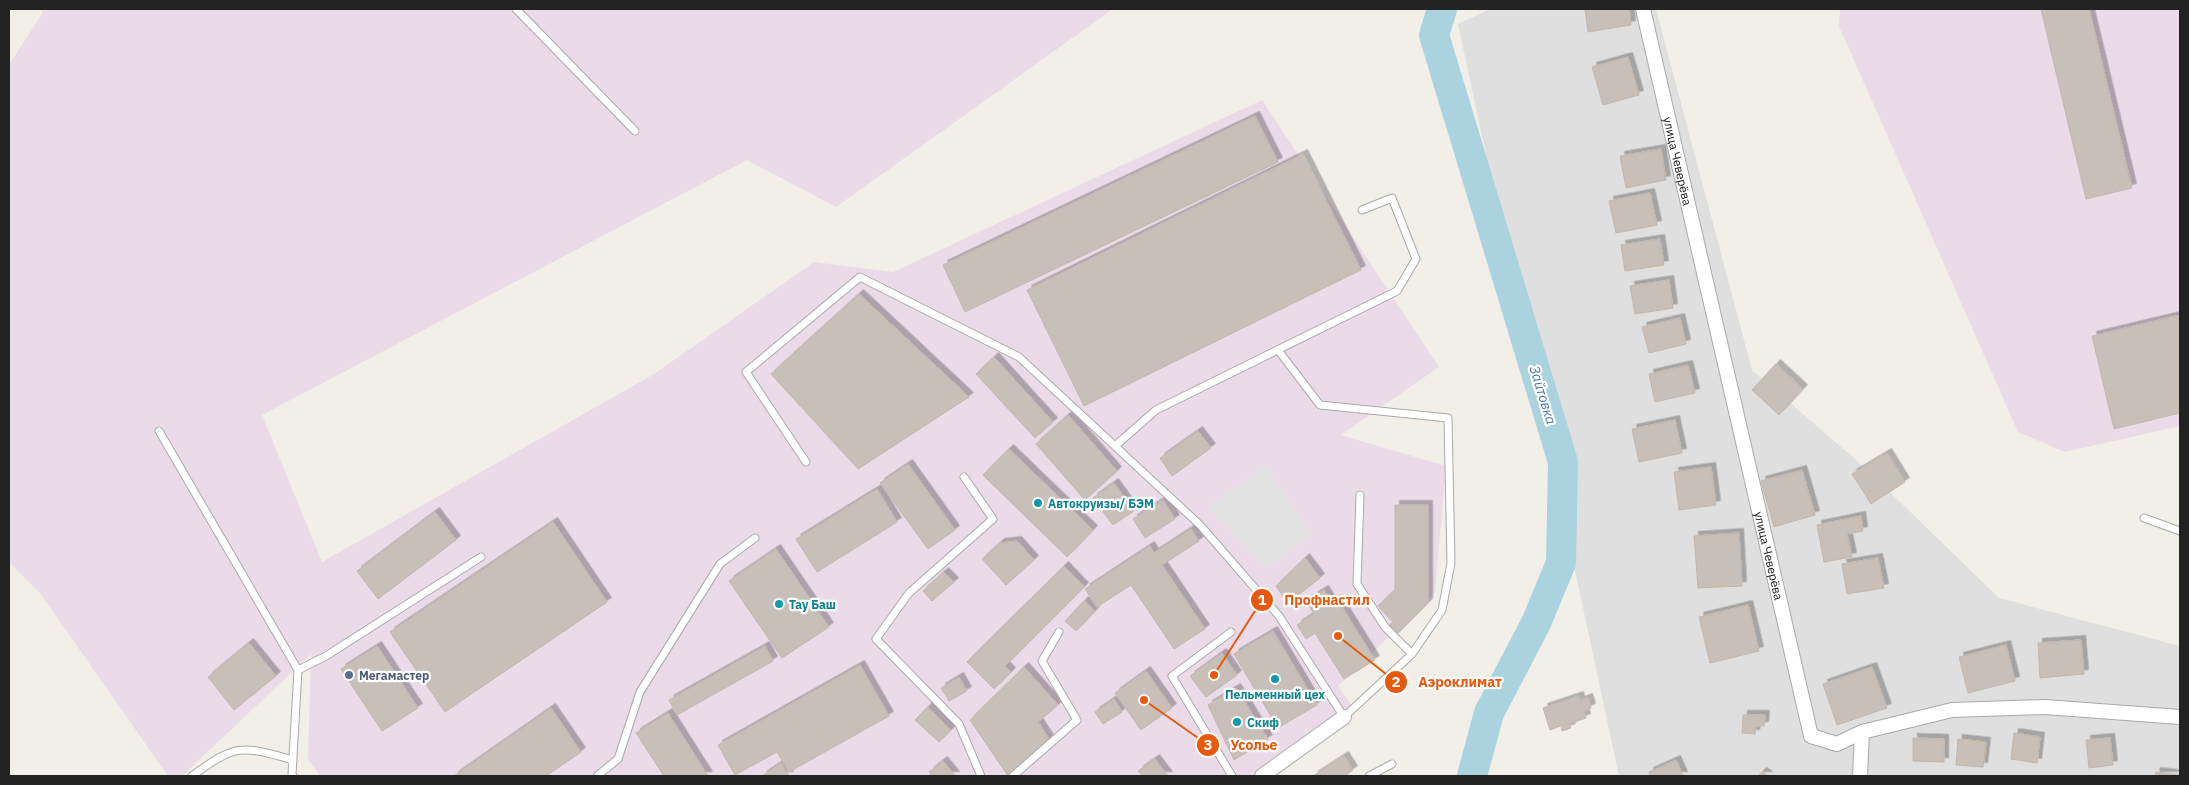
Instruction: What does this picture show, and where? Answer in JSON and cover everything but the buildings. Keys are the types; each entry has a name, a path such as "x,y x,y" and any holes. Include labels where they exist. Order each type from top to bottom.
{"street":[{"name":"улица Чеверёва","path":"1643,9 1811,736 1837,744 1862,732 1952,710 2044,707 2180,717"},
{"path":"1262,776 1344,716"},
{"path":"1860,776 1862,732"}],"lane":[{"path":"516,9 635,131"},
{"path":"1115,446 1156,410 1397,291 1416,259 1392,198 1362,210"},
{"path":"806,462 746,372 860,277 1019,357 1200,525 1279,616 1344,716 1412,654 1442,610 1451,563 1448,418 1320,405 1278,350"},
{"path":"159,431 298,670 293,776"},
{"path":"964,478 993,519 909,593 876,639 959,724 981,776"},
{"path":"1360,495 1357,584 1385,627 1412,654"},
{"path":"2144,518 2180,531"},
{"path":"597,776 618,759 640,692 720,564 755,538"},
{"path":"298,670 326,656 481,557"},
{"path":"1013,776 1077,720 1042,661 1059,632"},
{"path":"1231,632 1172,676 1232,776"},
{"path":"192,776 222,754 240,750 256,749 293,760"},
{"path":"1369,776 1392,764"}],"shaded area":[{"path":"40,9 1113,9 836,207 747,160 262,415 322,562 654,374 814,262 893,272 1262,100 1439,367 1341,435 1446,466 1435,592 1338,686 1355,710 1258,776 320,776 308,759 311,654 182,776 168,776 40,593 9,562 9,65 43,12"},
{"path":"1490,9 1656,9 1752,370 1863,466 1999,598 2180,646 2180,776 1619,776 1458,24"},
{"path":"1840,9 2180,9 2180,426 2065,452 2018,432 1839,26"},
{"path":"1265,466 1312,536 1265,567 1208,508"}],"waterway":[{"name":"Зайтовка","path":"1442,9 1434,35 1563,462 1561,563 1536,623 1489,713 1472,776"}],"place":[{"name":"Автокруизы/ БЭМ","path":"1038,503"},
{"name":"Тау Баш","path":"779,604"},
{"name":"Аэроклимат","path":"1338,636"},
{"name":"Мегамастер","path":"349,675"},
{"name":"Профнастил","path":"1214,675"},
{"name":"Пельменный цех","path":"1275,679"},
{"name":"Усолье","path":"1144,700"},
{"name":"Скиф","path":"1237,722"}]}
